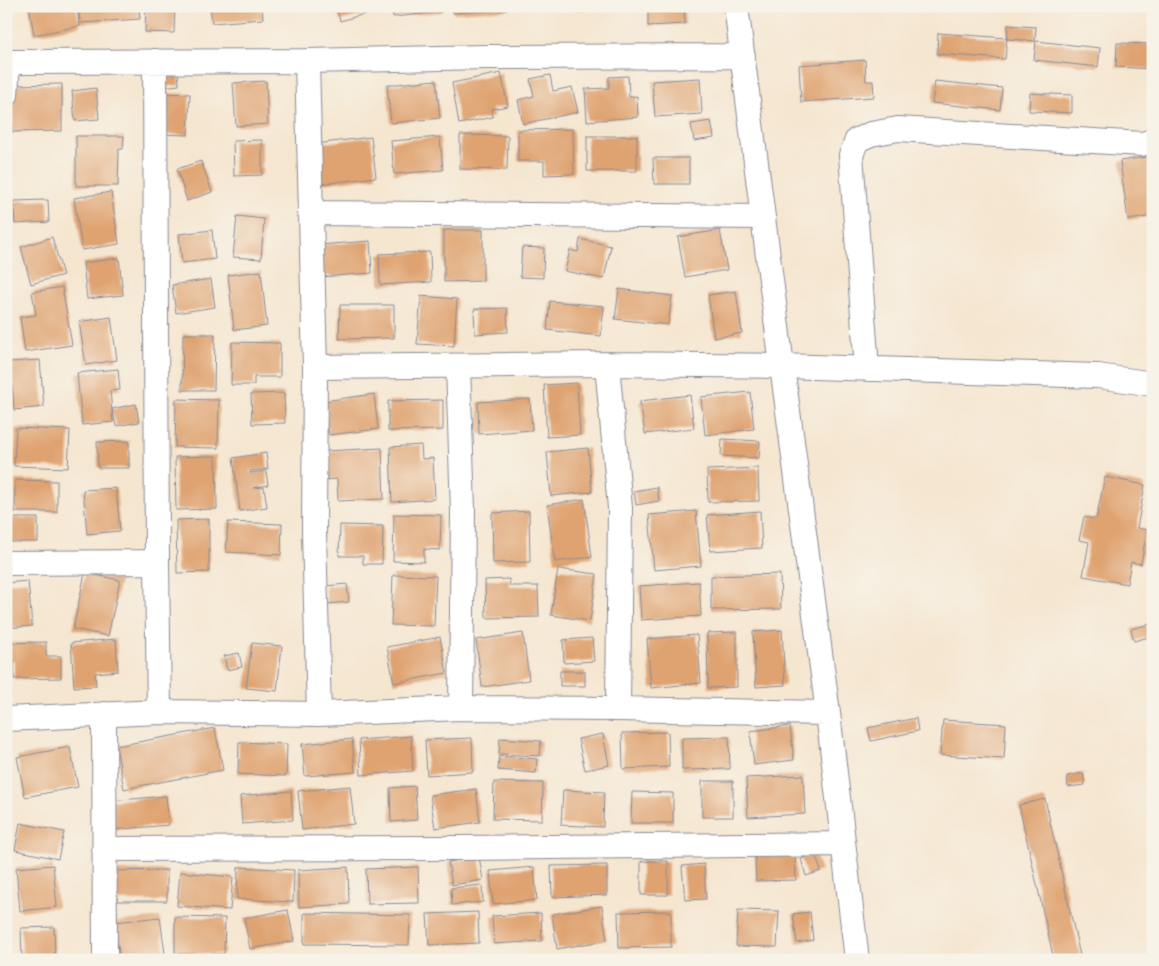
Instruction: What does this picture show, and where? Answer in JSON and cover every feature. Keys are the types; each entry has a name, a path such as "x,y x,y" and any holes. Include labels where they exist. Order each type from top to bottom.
{"street":[{"path":"736,6 828,713 857,960"},
{"path":"6,95 7,62 743,56"},
{"path":"155,61 158,712"},
{"path":"307,61 315,367 314,533 319,714"},
{"path":"868,369 851,155 857,140 871,134 898,129 1142,144 1153,141"},
{"path":"310,213 763,217"},
{"path":"315,367 607,364 782,366 1098,376 1153,384"},
{"path":"607,364 620,508 618,709"},
{"path":"458,366 463,510 461,708"},
{"path":"6,563 157,562"},
{"path":"6,719 158,712 319,714 461,708 828,713"},
{"path":"104,714 105,960"},
{"path":"104,849 843,844"}],"building":[{"path":"29,6 76,6 80,26 34,35"},
{"path":"79,6 139,6 140,19 80,23"},
{"path":"146,6 175,6 174,33 145,32"},
{"path":"210,6 262,6 263,19 212,23"},
{"path":"336,6 385,6 386,8 340,21"},
{"path":"392,6 442,6 442,12 393,17"},
{"path":"453,6 506,6 506,10 453,13"},
{"path":"575,6 602,6 602,8 575,10"},
{"path":"648,6 684,6 685,24 648,26"},
{"path":"1008,25 1036,27 1035,41 1007,39"},
{"path":"938,33 1007,38 1005,59 937,54"},
{"path":"1036,41 1100,48 1098,67 1034,60"},
{"path":"1117,43 1153,44 1153,69 1116,67"},
{"path":"865,60 866,81 873,81 874,97 801,102 799,65"},
{"path":"178,72 179,85 162,87 161,73"},
{"path":"501,73 508,106 492,109 493,117 459,124 452,83"},
{"path":"550,75 553,91 572,87 578,112 523,124 518,100 534,96 530,79"},
{"path":"628,76 629,97 637,96 638,117 587,121 585,89 609,88 609,77"},
{"path":"700,78 702,114 655,117 652,81"},
{"path":"436,80 440,118 391,123 387,85"},
{"path":"266,81 268,124 236,126 233,83"},
{"path":"935,81 1002,88 1000,110 932,103"},
{"path":"62,84 62,131 12,132 11,85"},
{"path":"96,88 99,119 75,121 72,91"},
{"path":"161,93 190,94 188,135 159,134"},
{"path":"1030,93 1072,95 1072,113 1029,111"},
{"path":"711,121 714,138 694,141 691,124"},
{"path":"573,129 574,174 544,175 544,161 518,161 518,130"},
{"path":"460,135 508,136 507,170 460,169"},
{"path":"76,136 124,136 123,149 119,149 118,186 76,186"},
{"path":"587,136 637,136 637,171 587,171"},
{"path":"371,137 376,177 321,184 316,144"},
{"path":"440,137 443,170 394,174 391,141"},
{"path":"262,140 262,175 234,176 233,141"},
{"path":"1153,156 1153,216 1128,220 1120,161"},
{"path":"653,158 689,158 689,184 654,184"},
{"path":"201,161 212,192 187,201 177,169"},
{"path":"111,192 119,244 82,250 74,198"},
{"path":"48,200 49,222 15,224 14,201"},
{"path":"237,216 264,219 261,259 233,257"},
{"path":"212,230 215,259 182,263 179,234"},
{"path":"444,230 483,230 483,281 444,282"},
{"path":"720,230 727,270 685,277 678,237"},
{"path":"52,237 63,275 31,284 21,247"},
{"path":"580,239 611,246 604,279 565,271 570,250 578,252"},
{"path":"370,241 372,273 321,277 319,245"},
{"path":"522,247 544,248 543,278 520,277"},
{"path":"430,252 431,282 380,285 379,254"},
{"path":"119,258 123,295 87,299 83,263"},
{"path":"261,271 267,326 234,330 228,275"},
{"path":"211,279 215,307 176,313 172,285"},
{"path":"62,287 72,345 25,352 20,317 36,315 32,292"},
{"path":"619,289 672,296 668,325 615,319"},
{"path":"736,291 742,333 714,338 708,295"},
{"path":"421,296 457,299 454,346 417,344"},
{"path":"550,301 604,306 601,336 547,330"},
{"path":"340,305 394,305 394,338 339,339"},
{"path":"507,308 508,332 475,334 474,309"},
{"path":"111,317 117,360 86,365 79,322"},
{"path":"183,334 215,334 214,390 182,390"},
{"path":"232,342 280,343 280,377 254,377 254,385 231,385"},
{"path":"40,360 44,407 14,410 10,362"},
{"path":"118,369 120,390 110,391 113,422 82,425 77,373"},
{"path":"577,383 580,435 547,437 544,385"},
{"path":"750,392 754,429 705,435 701,397"},
{"path":"284,393 285,423 252,424 251,394"},
{"path":"374,394 378,429 329,435 324,401"},
{"path":"690,395 694,428 645,434 640,401"},
{"path":"176,399 219,400 218,448 175,447"},
{"path":"530,399 532,430 479,434 478,402"},
{"path":"443,400 443,430 388,431 388,401"},
{"path":"136,404 139,422 116,426 112,409"},
{"path":"16,428 70,430 68,468 14,466"},
{"path":"722,439 760,441 759,458 721,456"},
{"path":"129,441 129,468 98,468 97,442"},
{"path":"421,445 422,459 433,458 435,499 392,502 390,447"},
{"path":"382,448 384,499 338,501 337,479 327,480 325,451"},
{"path":"588,448 592,492 551,496 547,452"},
{"path":"266,453 268,469 250,471 250,473 266,471 268,485 253,488 264,487 267,507 240,511 233,458"},
{"path":"216,456 217,509 176,510 175,457"},
{"path":"758,468 759,501 708,502 707,470"},
{"path":"1105,477 1145,485 1137,528 1147,530 1141,564 1131,562 1127,584 1083,576 1089,542 1079,540 1084,517 1096,519"},
{"path":"15,480 57,481 57,512 15,512"},
{"path":"657,487 659,501 636,505 634,491"},
{"path":"116,488 120,531 87,534 83,490"},
{"path":"584,499 592,557 555,562 547,505"},
{"path":"529,511 530,562 493,563 492,513"},
{"path":"696,511 701,566 654,570 649,515"},
{"path":"760,511 762,548 710,551 707,515"},
{"path":"394,514 441,515 440,550 424,549 424,562 393,561"},
{"path":"11,518 38,518 38,542 11,542"},
{"path":"209,519 209,572 177,573 176,520"},
{"path":"228,522 282,524 281,555 226,552"},
{"path":"340,525 383,526 382,564 363,564 363,556 339,556"},
{"path":"558,569 597,574 590,621 551,615"},
{"path":"85,573 120,580 108,636 73,629"},
{"path":"780,574 781,609 711,610 711,576"},
{"path":"393,575 436,576 434,626 391,625"},
{"path":"509,579 510,586 538,586 539,617 486,618 485,580"},
{"path":"28,581 32,626 6,628 6,583"},
{"path":"699,582 701,616 641,620 639,586"},
{"path":"347,584 349,602 327,604 325,586"},
{"path":"1150,624 1153,636 1134,641 1131,629"},
{"path":"782,630 785,685 756,687 753,632"},
{"path":"737,632 737,687 708,688 707,633"},
{"path":"523,633 529,680 482,687 476,640"},
{"path":"697,635 701,683 651,688 647,639"},
{"path":"440,637 447,673 394,683 387,647"},
{"path":"592,638 594,661 564,663 563,640"},
{"path":"116,639 118,671 95,673 96,686 74,687 71,643"},
{"path":"46,642 46,656 61,656 61,678 14,679 14,661 6,661 6,643"},
{"path":"252,643 282,646 277,691 246,688"},
{"path":"239,653 242,667 227,670 224,656"},
{"path":"560,671 585,671 585,686 560,686"},
{"path":"916,718 918,731 871,741 868,728"},
{"path":"943,720 1006,724 1004,759 940,755"},
{"path":"790,726 794,760 754,765 750,731"},
{"path":"215,728 223,770 124,789 116,746"},
{"path":"668,732 669,767 623,769 622,733"},
{"path":"603,734 609,765 585,770 578,739"},
{"path":"411,736 413,771 361,775 359,740"},
{"path":"729,737 730,769 682,770 682,738"},
{"path":"472,738 473,772 427,775 425,740"},
{"path":"500,738 541,741 540,756 499,754"},
{"path":"352,739 355,772 305,776 302,744"},
{"path":"239,742 287,744 286,776 238,774"},
{"path":"70,747 78,787 25,797 17,757"},
{"path":"499,756 537,759 536,773 498,770"},
{"path":"6,762 11,788 6,789"},
{"path":"1083,773 1085,785 1068,787 1067,776"},
{"path":"803,775 805,814 748,817 746,778"},
{"path":"702,781 733,781 733,817 702,817"},
{"path":"494,782 543,783 542,820 493,819"},
{"path":"350,786 354,824 302,830 298,791"},
{"path":"415,786 417,820 391,822 390,788"},
{"path":"476,789 480,822 435,828 430,795"},
{"path":"563,790 604,792 603,827 561,825"},
{"path":"291,791 293,820 242,824 240,796"},
{"path":"632,792 673,793 673,823 631,823"},
{"path":"166,796 169,825 111,830 109,801"},
{"path":"1045,799 1081,960 1054,960 1019,805"},
{"path":"20,823 64,832 58,859 15,850"},
{"path":"6,825 11,825 10,853 6,853"},
{"path":"795,853 796,880 756,881 755,854"},
{"path":"815,854 821,871 806,876 801,859"},
{"path":"479,857 483,880 452,885 448,862"},
{"path":"641,861 668,861 668,895 641,895"},
{"path":"704,864 706,899 685,900 682,866"},
{"path":"53,865 57,907 20,911 16,868"},
{"path":"607,865 607,895 552,897 551,866"},
{"path":"238,867 294,870 293,902 237,899"},
{"path":"348,867 349,904 299,907 298,870"},
{"path":"418,867 419,903 367,904 366,869"},
{"path":"534,867 537,900 493,904 490,871"},
{"path":"167,870 167,901 111,901 111,871"},
{"path":"180,872 233,877 230,910 177,906"},
{"path":"482,885 483,902 452,905 451,888"},
{"path":"602,906 607,940 557,949 552,914"},
{"path":"288,910 294,941 250,949 244,918"},
{"path":"738,910 779,911 777,947 736,946"},
{"path":"671,911 671,947 619,948 618,912"},
{"path":"478,912 479,943 429,945 427,914"},
{"path":"810,912 813,940 797,943 793,914"},
{"path":"304,913 410,915 409,945 304,944"},
{"path":"541,913 542,941 494,944 492,916"},
{"path":"160,917 165,954 120,960 115,922"},
{"path":"175,917 225,918 224,954 175,954"},
{"path":"54,927 55,960 22,960 21,928"}]}
